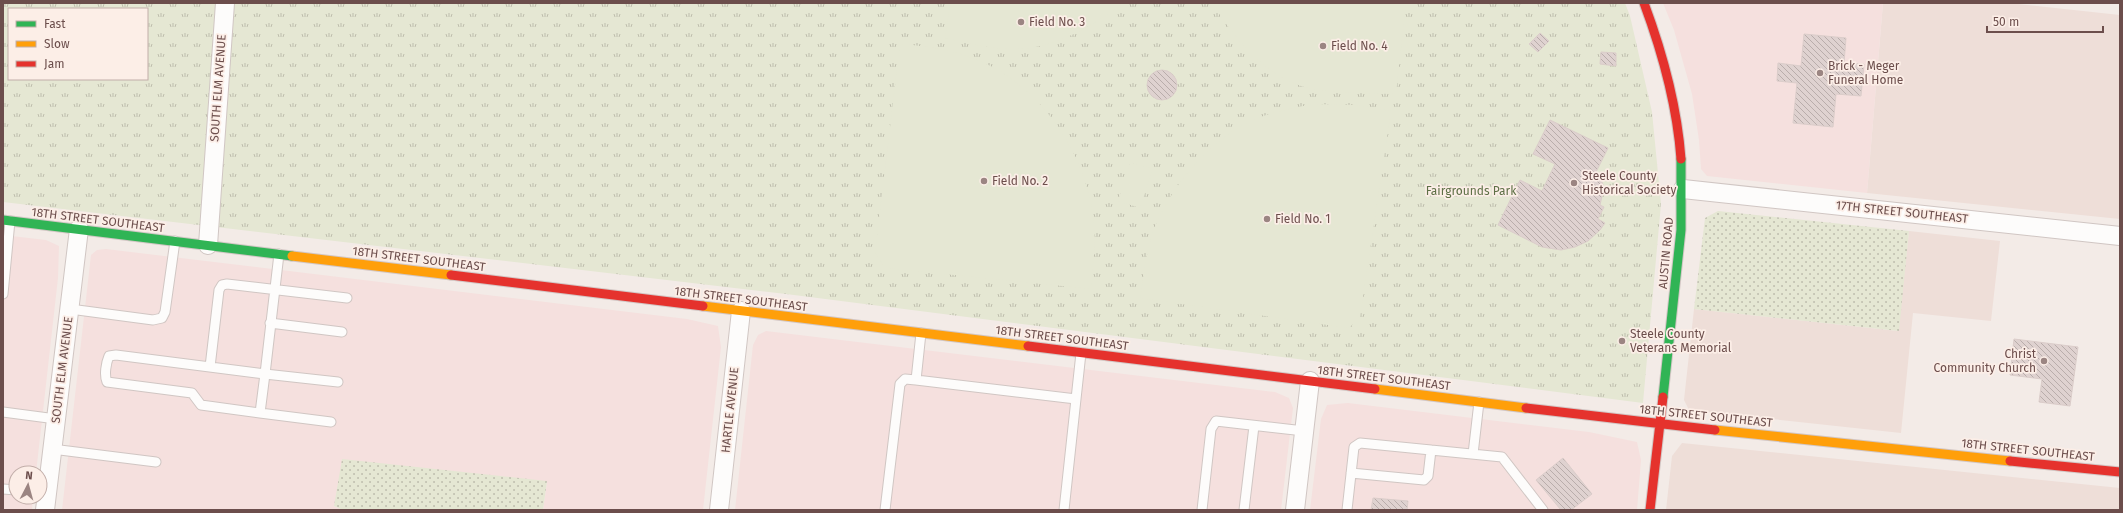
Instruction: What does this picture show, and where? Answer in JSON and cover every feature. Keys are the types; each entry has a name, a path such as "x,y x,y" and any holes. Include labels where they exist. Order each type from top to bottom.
{"street":[{"name":"SOUTH ELM AVENUE","path":"208,245 225,3"},
{"name":"AUSTIN ROAD","path":"1644,3 1660,45 1670,81 1681,150 1683,189 1650,510"},
{"name":"17TH STREET SOUTHEAST","path":"1683,189 2120,236"},
{"name":"18TH STREET SOUTHEAST","path":"6,220 1660,424 2120,472"},
{"name":"SOUTH ELM AVENUE","path":"48,474 79,229"},
{"name":"HARTLE AVENUE","path":"719,510 741,311"},
{"path":"1295,510 1310,381"}],"lane":[{"path":"3,294 6,220"},
{"path":"70,309 153,320 162,318 165,312 175,241"},
{"path":"260,413 279,254"},
{"path":"210,367 219,290 222,285 227,284 347,298"},
{"path":"270,323 342,332"},
{"path":"916,380 921,333"},
{"path":"1064,510 1081,353"},
{"path":"331,422 201,405 192,393 112,384 107,382 105,378 107,361 110,356 116,355 338,382"},
{"path":"885,510 900,384 905,379 1076,399"},
{"path":"1473,454 1479,402"},
{"path":"3,412 56,419"},
{"path":"1202,510 1211,428 1216,421 1304,431"},
{"path":"1244,510 1254,426"},
{"path":"1348,510 1354,447 1360,443 1502,457 1543,510"},
{"path":"52,449 156,462"},
{"path":"1351,473 1424,480 1428,476 1431,450"}],"shaded area":[{"path":"1663,3 1883,3 1867,193 1707,176 1701,169 1699,140 1692,94 1674,30"},
{"path":"1883,3 2009,3 2120,15 2120,219 1867,193"},
{"path":"1909,231 2000,241 1991,321 1913,313 1901,433 1689,410 1684,400 1694,309 1898,331"},
{"path":"3,235 46,240 59,246 58,278 37,465 8,465 8,505 32,505 32,510 3,510"},
{"path":"106,249 687,319 718,326 721,347 703,510 543,510 547,482 334,506 343,510 62,510 91,255 97,250"},
{"path":"766,331 1275,392 1289,398 1293,408 1281,510 735,510 753,345 758,335"},
{"path":"1348,403 1589,432 1637,442 1641,460 1637,510 1310,510 1321,419 1327,405"},
{"path":"1682,443 2120,488 2120,510 1666,510 1672,456"}],"green space":[{"name":"Fairgrounds Park","path":"3,3 1625,3 1630,16 1652,112 1661,204 1643,403 786,294 3,202"},
{"name":"Field No. 3","path":"950,3 1123,3 1097,21 1055,42 1024,49 1008,49 945,38"},
{"name":"Field No. 4","path":"1213,3 1406,3 1396,94 1323,91 1297,84 1282,77 1268,68 1242,44 1221,17"},
{"name":"Field No. 2","path":"900,44 941,49 980,61 1003,73 1023,88 1042,106 1058,127 1071,149 1082,173 1090,198 1095,240 1091,289 885,268 875,252"},
{"name":"Field No. 1","path":"1314,104 1357,105 1391,111 1360,317 1349,328 1140,298 1147,255 1154,229 1170,198 1192,168 1218,143 1247,123 1279,111"},
{"path":"1130,162 1153,169 1140,208 1118,201"},
{"path":"1718,211 1909,231 1899,331 1694,309 1705,218"},
{"path":"342,459 547,481 543,510 343,510 334,506"}],"building":[{"path":"1540,33 1549,41 1538,52 1529,44"},
{"name":"Brick - Meger Funeral Home","path":"1804,34 1846,38 1844,63 1864,64 1861,96 1836,94 1833,127 1793,123 1797,83 1777,81 1778,63 1801,66"},
{"path":"1601,52 1616,53 1616,66 1600,64"},
{"path":"1162,70 1173,74 1177,85 1173,96 1162,100 1151,96 1147,85 1151,74"},
{"name":"Steele County Historical Society","path":"1550,120 1608,148 1595,174 1601,180 1604,187 1600,205 1604,207 1598,219 1605,223 1588,241 1575,247 1561,250 1542,247 1498,225 1520,180 1542,191 1555,164 1533,154"},
{"name":"Christ Community Church","path":"2014,339 2078,347 2070,406 2039,402 2042,379 2010,375"},
{"path":"1563,458 1592,494 1571,510 1561,510 1536,480"},
{"path":"1373,498 1408,501 1407,510 1371,510"}],"traffic: fast":[{"path":"1663,397 1681,230 1681,159"},
{"path":"3,220 292,256"}],"traffic: slow":[{"path":"292,256 451,275"},
{"path":"703,306 1028,346"},
{"path":"1375,389 1526,408"},
{"path":"1715,430 2010,461"}],"traffic: jam":[{"path":"1644,3 1657,41 1673,99 1681,159"},
{"path":"451,275 703,306"},
{"path":"1028,346 1375,389"},
{"path":"1650,510 1663,397"},
{"path":"1526,408 1715,430"},
{"path":"2010,461 2120,472"}],"place":[{"name":"Field No. 3","path":"1021,22"},
{"name":"Field No. 4","path":"1323,46"},
{"name":"Brick - Meger Funeral Home","path":"1820,73"},
{"name":"Field No. 2","path":"984,181"},
{"name":"Steele County Historical Society","path":"1574,183"},
{"name":"Field No. 1","path":"1267,219"},
{"name":"Steele County Veterans Memorial","path":"1622,341"},
{"name":"Christ Community Church","path":"2044,361"}]}
